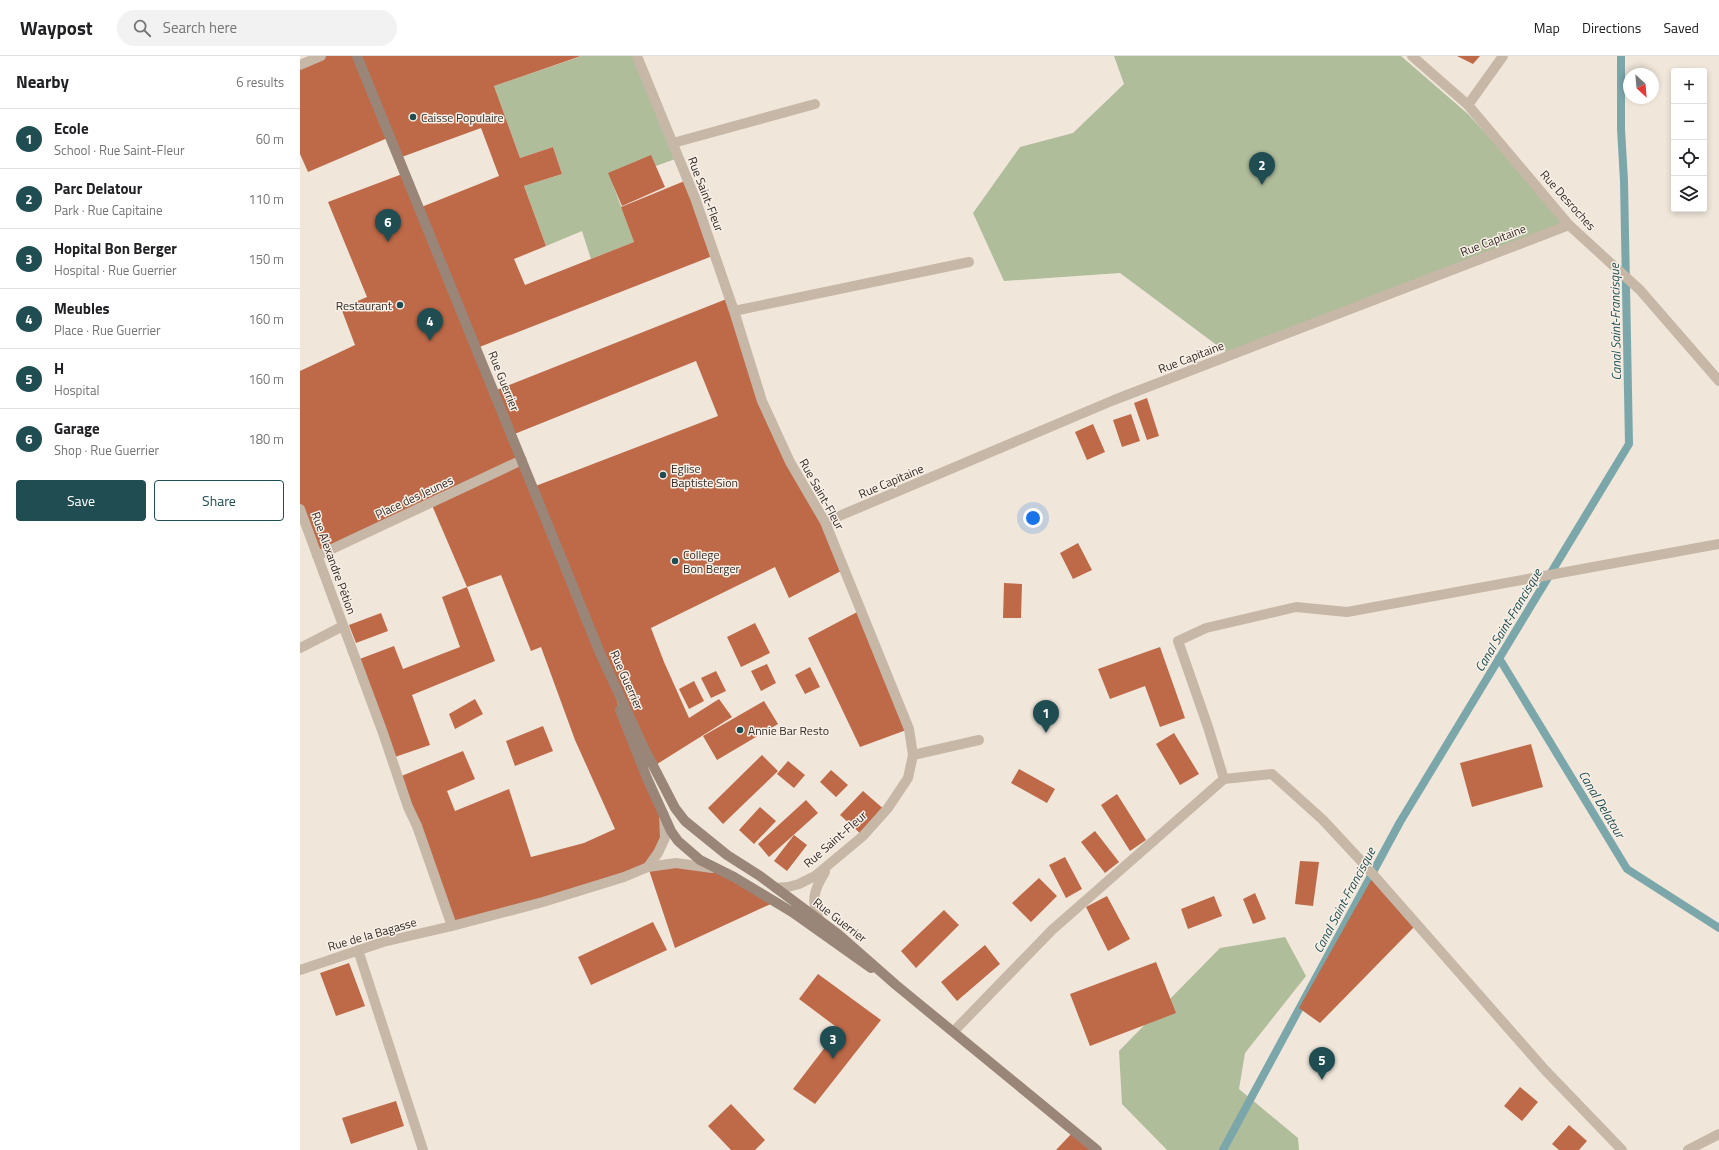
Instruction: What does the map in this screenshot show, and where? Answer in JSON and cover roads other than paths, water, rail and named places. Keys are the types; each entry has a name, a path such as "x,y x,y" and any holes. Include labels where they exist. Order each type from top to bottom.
{"main road":[{"name":"Rue Guerrier","path":"357,56 600,652 644,748 674,808 698,833 719,850 776,888 863,954 896,985 954,1031 1097,1150"},
{"path":"600,652 634,748 671,831 678,841 700,860 734,877 792,912 855,958 896,985"}],"street":[{"path":"300,64 321,56"},
{"name":"Rue Saint-Fleur","path":"637,56 695,198 734,311 762,401 790,462 826,522 909,729 913,755 908,778 888,808 862,836 831,864 815,876 799,884 776,888"},
{"name":"Rue Desroches","path":"1412,56 1468,104 1569,224 1640,290 1718,379"},
{"path":"1468,104 1503,56"},
{"path":"672,144 815,104"},
{"name":"Rue Capitaine","path":"826,522 1114,400 1569,224"},
{"path":"734,311 969,262"},
{"name":"Place des Jeunes","path":"317,556 522,460"},
{"name":"Rue Alexandre Pétion","path":"300,509 383,733 408,807 417,826 452,926"},
{"path":"1224,779 1208,727 1200,708 1178,641 1206,628 1296,607 1347,612 1719,544"},
{"path":"300,648 343,626"},
{"path":"913,755 978,740"},
{"path":"954,1031 1052,930 1224,779 1272,774 1322,820 1363,863 1545,1070 1622,1150"},
{"path":"648,867 658,853 665,838 664,815"},
{"name":"Rue de la Bagasse","path":"300,970 383,942 452,926 543,902 624,877 648,867 676,863 718,869"},
{"path":"820,921 814,903 815,891 831,864"},
{"path":"358,950 423,1150"},
{"path":"1688,1150 1719,1134"}],"waterway":[{"name":"Canal Saint-Francisque","path":"1223,1150 1400,822 1629,444 1624,181 1621,129 1621,56"},
{"name":"Canal Delatour","path":"1499,658 1627,869 1719,928"}],"place":[{"name":"Caisse Populaire","path":"413,117"},
{"name":"Parc Delatour","path":"1262,185"},
{"name":"Garage","path":"388,242"},
{"name":"Restaurant","path":"400,305"},
{"name":"Meubles","path":"430,341"},
{"name":"Eglise Baptiste Sion","path":"663,475"},
{"name":"College Bon Berger","path":"675,561"},
{"name":"Annie Bar Resto","path":"740,730"},
{"name":"Ecole","path":"1046,733"},
{"name":"Hopital Bon Berger","path":"833,1059"},
{"name":"H","path":"1322,1080"}]}
